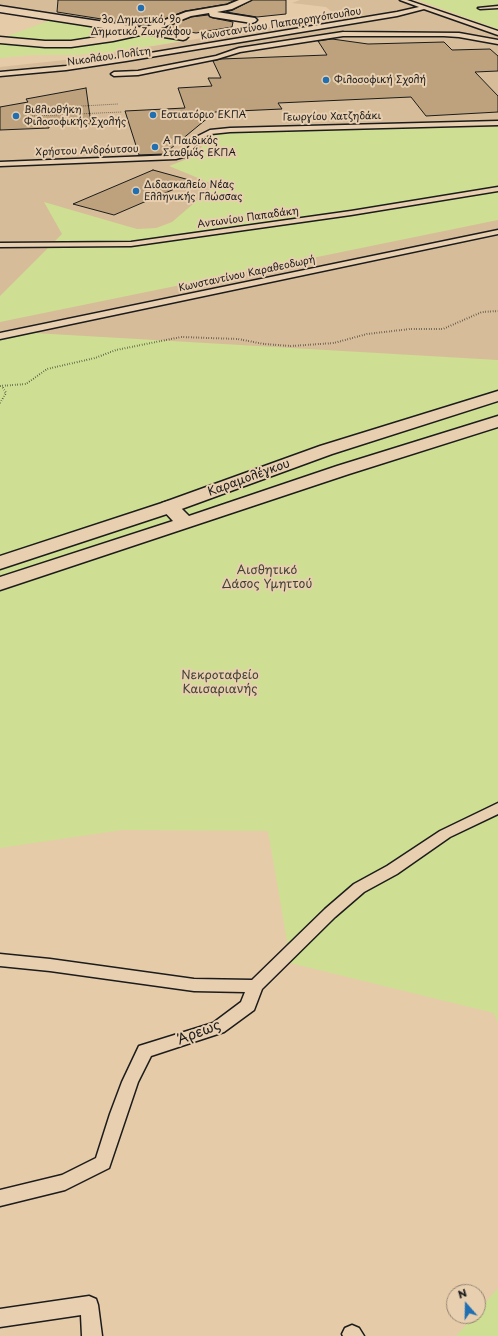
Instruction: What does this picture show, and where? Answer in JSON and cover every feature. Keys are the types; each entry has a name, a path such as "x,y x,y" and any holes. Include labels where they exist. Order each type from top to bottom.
{"street":[{"path":"0,40 45,44 70,44 113,38 145,31 189,14 229,8 247,0"},
{"path":"0,9 183,37"},
{"path":"200,12 252,20"},
{"path":"33,24 53,17"},
{"name":"Καραμολέγκου","path":"0,563 169,507 326,450 498,396"},
{"path":"0,584 343,470 498,421"},
{"path":"169,507 186,523"}],"lane":[{"path":"402,0 498,33"},
{"path":"398,6 411,3"},
{"path":"480,8 498,7"},
{"name":"Κωνσταντίνου Παπαρρηγόπουλου","path":"0,74 104,63 397,14 423,8"},
{"path":"397,14 418,12 441,14"},
{"name":"Κωνσταντίνου Παπαρρηγόπουλου","path":"70,61 113,56 278,27"},
{"path":"114,74 138,73 217,57 239,50 342,34 444,34 459,35 498,42"},
{"path":"209,40 218,43"},
{"name":"Νικολάου Πολίτη","path":"0,80 110,68 187,54 218,43"},
{"path":"0,68 62,62"},
{"name":"Γεωργίου Χατζηδάκι","path":"176,158 185,154 200,137 210,132 230,130 498,124"},
{"name":"Χρήστου Ανδρόυτσου","path":"0,164 176,158"},
{"name":"Αντωνίου Παπαδάκη","path":"0,245 131,244 344,214 463,194 498,190"},
{"name":"Κωνσταντίνου Καραθεοδωρή","path":"0,336 498,232"},
{"path":"0,960 50,965 194,985 255,986 330,913 359,888 392,870 445,834 498,808"},
{"name":"Άρεως","path":"0,1198 65,1182 103,1163 125,1095 145,1051 218,1028 248,1006 255,986"},
{"path":"0,1318 89,1305 92,1336"}],"path":[{"path":"29,109 118,104"},
{"path":"32,116 122,112"},
{"path":"1,386 26,384 47,370 95,358 116,350 181,337 238,339 264,344 291,346 334,343 367,334 410,329 443,328 482,312 498,311"},
{"path":"0,403 6,393 1,386"}],"shaded area":[{"path":"0,0 201,0 137,26 0,5"},
{"path":"300,0 409,0 498,32 498,386 0,544 0,67 74,59 337,16 326,7 292,3"}],"green space":[{"path":"418,0 498,0 498,29"},
{"path":"54,19 128,30 107,36 69,42 45,42 2,38"},
{"path":"145,33 187,40 113,52 76,55 33,55 0,58 0,44 43,47 73,46 119,40"},
{"path":"498,127 498,220 0,322 0,296 62,234 44,202 137,229 156,228 172,222 215,185 169,166 195,156 209,137 225,132"},
{"name":"Αισθητικό Δάσος Υμηττού","path":"0,331 498,360 498,1024 494,1013 282,961 288,947 268,831 122,830 0,848"},
{"path":"498,1288 498,1336 456,1336 467,1324 486,1324 486,1302"}],"building":[{"name":"3ο Δημοτικό, 9ο Δημοτικό Ζωγράφου","path":"58,0 235,0 227,4 185,11 146,26 57,12"},
{"path":"252,0 286,0 286,14 257,17 226,12"},
{"path":"208,15 213,18 233,22 232,27 196,33 164,28 191,17"},
{"name":"Φιλοσοφική Σχολή","path":"332,39 368,44 444,42 452,50 490,49 498,56 498,71 475,72 498,96 498,112 426,116 411,97 278,103 282,109 215,112 164,154 139,155 125,111 185,108 178,88 212,86 208,78 221,78 213,61 221,59 327,55 318,41"},
{"path":"86,88 91,124 49,125 49,128 0,130 0,107 28,102 26,99"},
{"name":"Διδασκαλείο Νέας Ελληνικής Γλώσσας","path":"153,170 193,181 114,215 73,204"}],"place":[{"name":"3ο Δημοτικό, 9ο Δημοτικό Ζωγράφου","path":"141,8"},
{"name":"Φιλοσοφική Σχολή","path":"326,80"},
{"name":"Εστιατόριο ΕΚΠΑ","path":"153,115"},
{"name":"Βιβλιοθήκη Φιλοσοφικής Σχολής","path":"16,116"},
{"name":"Α Παιδικός Σταθμός ΕΚΠΑ","path":"155,147"},
{"name":"Διδασκαλείο Νέας Ελληνικής Γλώσσας","path":"136,191"}],"park label":[{"name":"Νεκροταφείο Καισαριανής","path":"220,683"}]}
